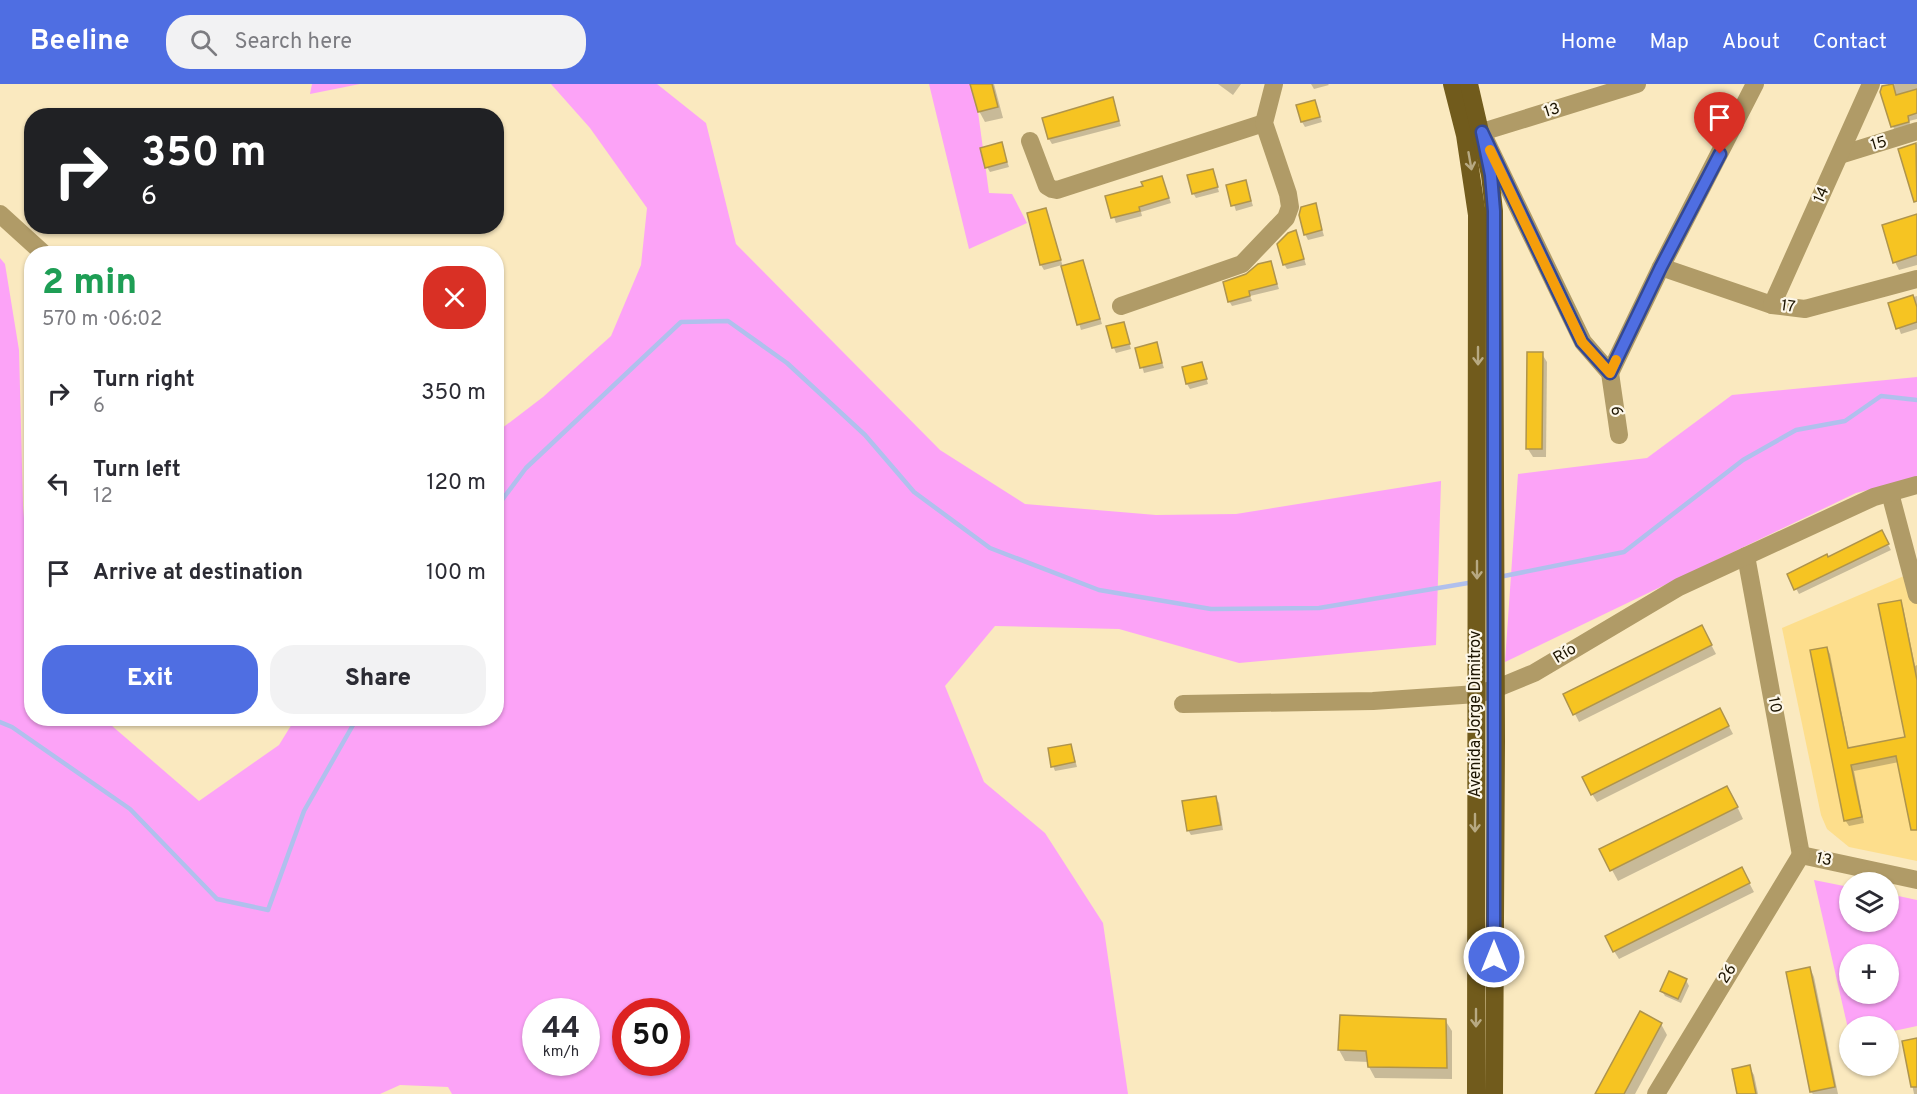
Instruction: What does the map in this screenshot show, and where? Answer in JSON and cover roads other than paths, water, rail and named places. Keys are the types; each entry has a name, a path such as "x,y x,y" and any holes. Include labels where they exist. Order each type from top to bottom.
{"main road":[{"name":"Avenida Jorge Dimitrov","path":"1452,84 1491,175 1494,211 1486,598 1477,694 1476,1094"},
{"name":"Avenida Jorge Dimitrov","path":"1469,84 1474,134"},
{"name":"Avenida Jorge Dimitrov","path":"1486,598 1495,689 1494,1094"}],"street":[{"path":"1121,306 1242,264 1286,218 1290,207 1288,194 1264,123 1274,84"},
{"name":"13","path":"1474,134 1637,84"},
{"path":"1474,134 1582,342 1610,373 1661,267 1755,84"},
{"name":"14","path":"1772,305 1871,84"},
{"path":"1030,141 1047,186 1057,190 1264,123"},
{"name":"15","path":"1840,155 1917,131"},
{"path":"0,214 35,246"},
{"name":"17","path":"1661,267 1772,305 1805,309 1917,279"},
{"name":"6","path":"1610,373 1619,435"},
{"name":"Río","path":"1182,704 1373,701 1477,694 1495,689 1534,673 1679,587 1874,497 1917,485"},
{"path":"1890,493 1917,595"},
{"name":"10","path":"1746,556 1801,855"},
{"name":"13","path":"1801,855 1917,880"},
{"name":"26","path":"1656,1094 1801,855"}],"waterway":[{"path":"504,497 526,468 681,322 728,321 787,363 865,435 914,492 990,548 1099,590 1211,609 1319,608 1474,582"},
{"path":"1499,577 1624,552 1743,460 1796,430 1845,421 1881,396 1917,400"},
{"path":"0,722 12,727 130,809 217,899 268,910 304,811 352,726"}]}
